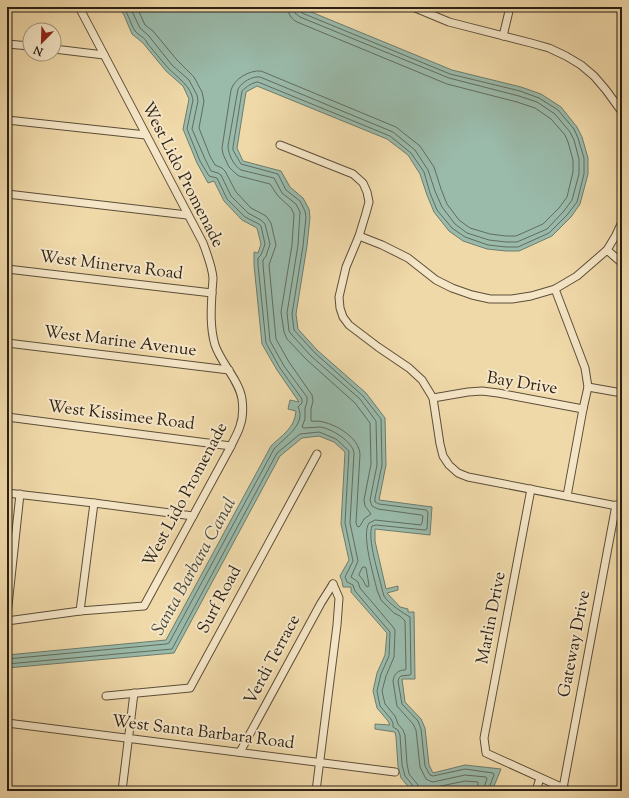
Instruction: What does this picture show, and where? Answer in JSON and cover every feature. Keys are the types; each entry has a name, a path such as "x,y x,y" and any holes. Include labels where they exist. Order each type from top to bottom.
{"street":[{"name":"West Lido Promenade","path":"7,621 80,611 144,606 231,446 240,426 242,411 242,398 238,386 230,370 220,356 215,344 211,316 213,279 211,267 203,243 79,7"},
{"path":"413,7 449,22 549,48 566,56 589,73 606,90 622,111"},
{"path":"503,36 510,7"},
{"path":"7,44 22,45"},
{"path":"62,50 104,55"},
{"path":"7,120 146,135"},
{"path":"280,145 353,174 363,183 369,202 359,236 346,267 339,297 340,308 343,317 349,325 422,380 433,398 440,444 443,456 449,465 458,473 468,477 619,506"},
{"path":"7,194 187,215"},
{"path":"359,236 382,245 408,258 436,280 452,288 490,299 512,299 531,296 555,289 577,276 607,250 622,222"},
{"path":"607,250 622,263"},
{"name":"West Minerva Road","path":"7,269 212,293"},
{"path":"555,289 585,368 588,387 567,496"},
{"name":"West Marine Avenue","path":"7,343 230,370"},
{"path":"588,387 622,393"},
{"name":"Bay Drive","path":"433,398 482,391 583,409"},
{"name":"West Kissimee Road","path":"7,417 231,446"},
{"name":"Surf Road","path":"106,696 190,688 317,454"},
{"name":"Marlin Drive","path":"531,489 484,738 486,753 540,778"},
{"path":"7,493 193,516"},
{"path":"7,615 20,494"},
{"path":"80,611 94,503"},
{"name":"Gateway Drive","path":"566,789 619,506"},
{"name":"Verdi Terrace","path":"240,752 321,603 333,584 339,598 338,612 320,762"},
{"path":"122,791 134,693"},
{"name":"West Santa Barbara Road","path":"7,723 395,772"},
{"path":"316,791 320,762"},
{"path":"536,791 540,778 566,789"}],"water":[{"path":"119,7 299,7 452,70 521,87 541,94 561,107 577,127 582,137 588,158 588,174 580,204 571,217 552,236 519,251 487,249 463,241 449,231 434,212 420,174 408,155 387,139 257,86 246,92 237,148 243,161 281,171 290,187 303,198 309,209 310,217 307,246 296,314 298,329 317,350 366,393 385,418 386,465 379,500 432,507 430,535 375,529 375,541 386,589 398,586 398,590 387,593 400,607 408,609 408,612 414,612 415,679 402,679 405,702 421,719 425,728 429,765 433,773 465,765 501,769 492,791 412,791 401,778 398,766 395,732 375,729 375,724 390,725 377,708 373,691 377,673 385,655 387,633 351,592 351,587 343,587 340,576 349,560 341,524 345,452 334,442 319,436 302,438 280,456 174,653 7,668 7,655 166,640 271,446 291,427 296,411 288,409 290,400 299,402 277,370 262,344 254,265 254,252 258,253 261,244 257,228 242,220 224,201 214,181 208,183 197,163 183,129 189,99 183,86 166,71 143,43 132,34"}],"water label":[{"name":"Santa Barbara Canal","path":"195,567"}]}
